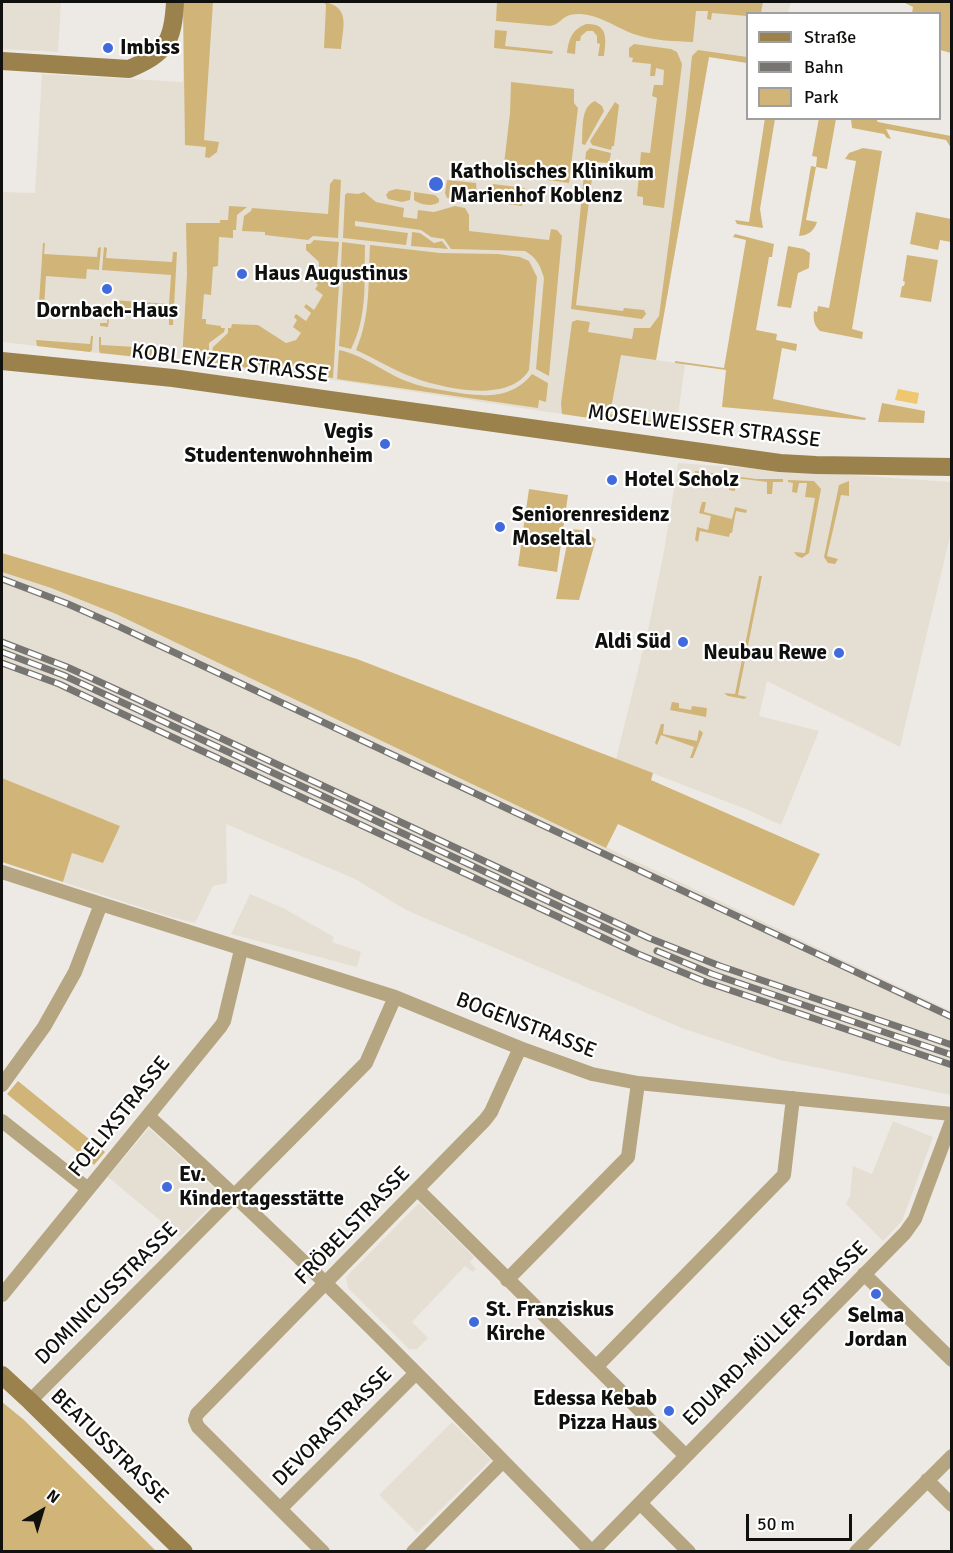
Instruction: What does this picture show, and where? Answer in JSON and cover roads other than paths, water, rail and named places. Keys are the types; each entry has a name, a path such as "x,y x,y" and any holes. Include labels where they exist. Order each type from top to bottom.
{"street":[{"path":"2,61 129,69 145,63 158,54 168,42 174,29 175,2"},
{"name":"KOBLENZER STRASSE","path":"2,362 183,379 453,416"},
{"name":"MOSELWEISSER STRASSE","path":"453,416 780,463 951,467"},
{"name":"BOGENSTRASSE","path":"2,872 241,950 395,997 520,1048 592,1074 638,1083 951,1114"},
{"path":"2,1085 44,1027 75,972 101,904"},
{"name":"FOELIXSTRASSE","path":"2,1294 224,1021 241,950"},
{"name":"DOMINICUSSTRASSE","path":"30,1401 366,1063 395,997"},
{"name":"FRÖBELSTRASSE","path":"280,1509 198,1427 195,1420 197,1414 491,1112 520,1048"},
{"path":"507,1280 628,1157 638,1083"},
{"path":"596,1367 784,1175 793,1098"},
{"path":"148,1116 235,1195 326,1284 592,1551"},
{"name":"EDUARD-MÜLLER-STRASSE","path":"592,1551 906,1233 915,1219 951,1120"},
{"path":"2,1121 88,1189"},
{"path":"417,1190 686,1456"},
{"path":"864,1274 951,1360"},
{"name":"DEVORASTRASSE","path":"280,1509 415,1374"},
{"name":"BEATUSSTRASSE","path":"2,1375 184,1551"},
{"path":"856,1551 951,1456"},
{"path":"413,1551 503,1461"},
{"path":"927,1480 951,1505"},
{"path":"640,1503 689,1551"},
{"path":"280,1509 323,1551"}],"railway":[{"path":"2,579 120,627 952,1017"},
{"path":"2,642 67,667 137,699 649,938 720,966 952,1045"},
{"path":"2,652 63,675 627,938"},
{"path":"2,663 59,684 638,954 706,982 952,1065"},
{"path":"657,951 712,974 952,1055"}],"place":[{"name":"Imbiss","path":"108,48"},
{"name":"Katholisches Klinikum Marienhof Koblenz","path":"436,184"},
{"name":"Haus Augustinus","path":"242,274"},
{"name":"Dornbach-Haus","path":"107,289"},
{"name":"Vegis Studentenwohnheim","path":"385,444"},
{"name":"Hotel Scholz","path":"612,480"},
{"name":"Seniorenresidenz Moseltal","path":"500,527"},
{"name":"Aldi Süd","path":"683,642"},
{"name":"Neubau Rewe","path":"839,653"},
{"name":"Ev. Kindertagesstätte","path":"167,1187"},
{"name":"Selma Jordan","path":"876,1294"},
{"name":"St. Franziskus Kirche","path":"474,1322"},
{"name":"Edessa Kebab Pizza Haus","path":"669,1411"}]}
